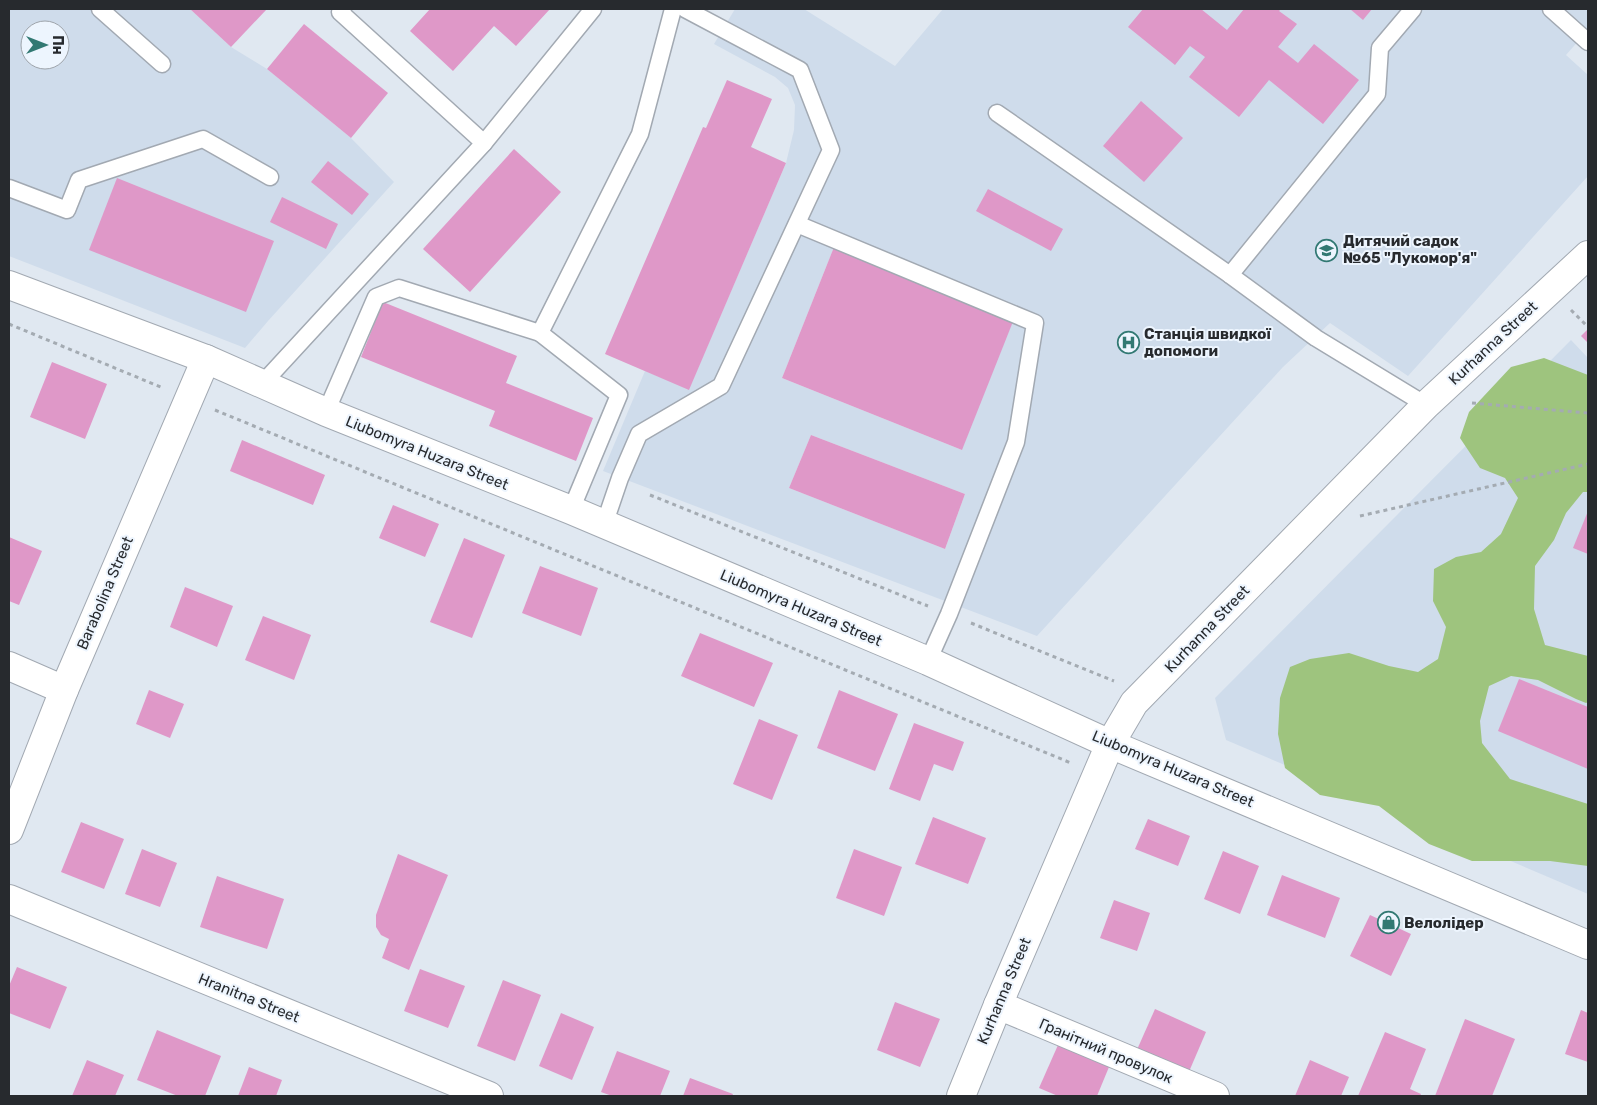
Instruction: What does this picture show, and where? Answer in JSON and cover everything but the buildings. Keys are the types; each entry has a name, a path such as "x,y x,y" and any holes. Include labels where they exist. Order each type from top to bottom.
{"street":[{"name":"Kurhanna Street","path":"961,1096 1110,744 1134,703 1426,405 1588,255"},
{"name":"Liubomyra Huzara Street","path":"9,285 206,359 326,412 571,510 928,661 1110,744 1588,945"},
{"name":"Barabolina Street","path":"9,830 64,690 206,359"},
{"path":"9,666 64,690"},
{"name":"Hranitna Street","path":"9,899 489,1096"},
{"name":"Гранітний провулок","path":"998,1005 1215,1096"}],"lane":[{"path":"100,9 162,64"},
{"path":"343,9 340,12 484,143"},
{"path":"262,384 484,143 593,9"},
{"path":"540,333 640,134 673,9"},
{"path":"604,525 620,478 639,434 721,386 831,150 800,70 686,9"},
{"path":"1230,275 1377,94 1380,48 1413,9"},
{"path":"1551,9 1588,42"},
{"path":"996,112 1230,275 1316,338 1426,405"},
{"path":"9,188 67,210 78,180 203,139 270,177"},
{"path":"797,224 1035,323 1016,442 949,614 928,661"},
{"path":"326,412 376,297 400,288 540,333 619,395 571,510"}],"path":[{"path":"1566,304 1586,325"},
{"path":"9,324 1097,774"},
{"path":"1468,402 1588,413"},
{"path":"1352,518 1588,464"},
{"path":"650,495 1122,684"}],"shaded area":[{"path":"9,9 190,9 231,47 267,69 351,138 394,182 245,348 9,256"},
{"path":"735,9 804,9 895,66 943,9 1588,9 1588,30 1566,55 1588,75 1588,176 1408,376 1330,323 1283,367 1037,636 603,471 645,371 689,389 786,163 794,130 795,105 788,88 775,77 714,44","holes":["834,247 962,450 782,378","811,435 965,494 945,549 789,488"]},
{"path":"1571,340 1588,358 1588,894 1226,740 1215,698"}],"green space":[{"path":"1544,358 1588,375 1588,492 1583,492 1566,513 1554,540 1535,566 1534,609 1545,645 1588,656 1588,702 1576,699 1538,680 1511,676 1489,686 1480,721 1482,743 1510,779 1588,804 1588,866 1550,861 1472,861 1429,844 1379,806 1320,795 1285,768 1278,734 1280,698 1290,667 1310,659 1349,653 1389,666 1418,672 1438,659 1446,627 1433,601 1434,569 1456,557 1481,552 1501,534 1518,498 1505,478 1480,468 1460,438 1469,412 1511,367"}],"place":[{"name":"Дитячий садок №65 \"Лукомор'я\"","path":"1327,250"},
{"name":"Станція швидкої допомоги","path":"1128,343"},
{"name":"Велолідер","path":"1388,923"}]}
